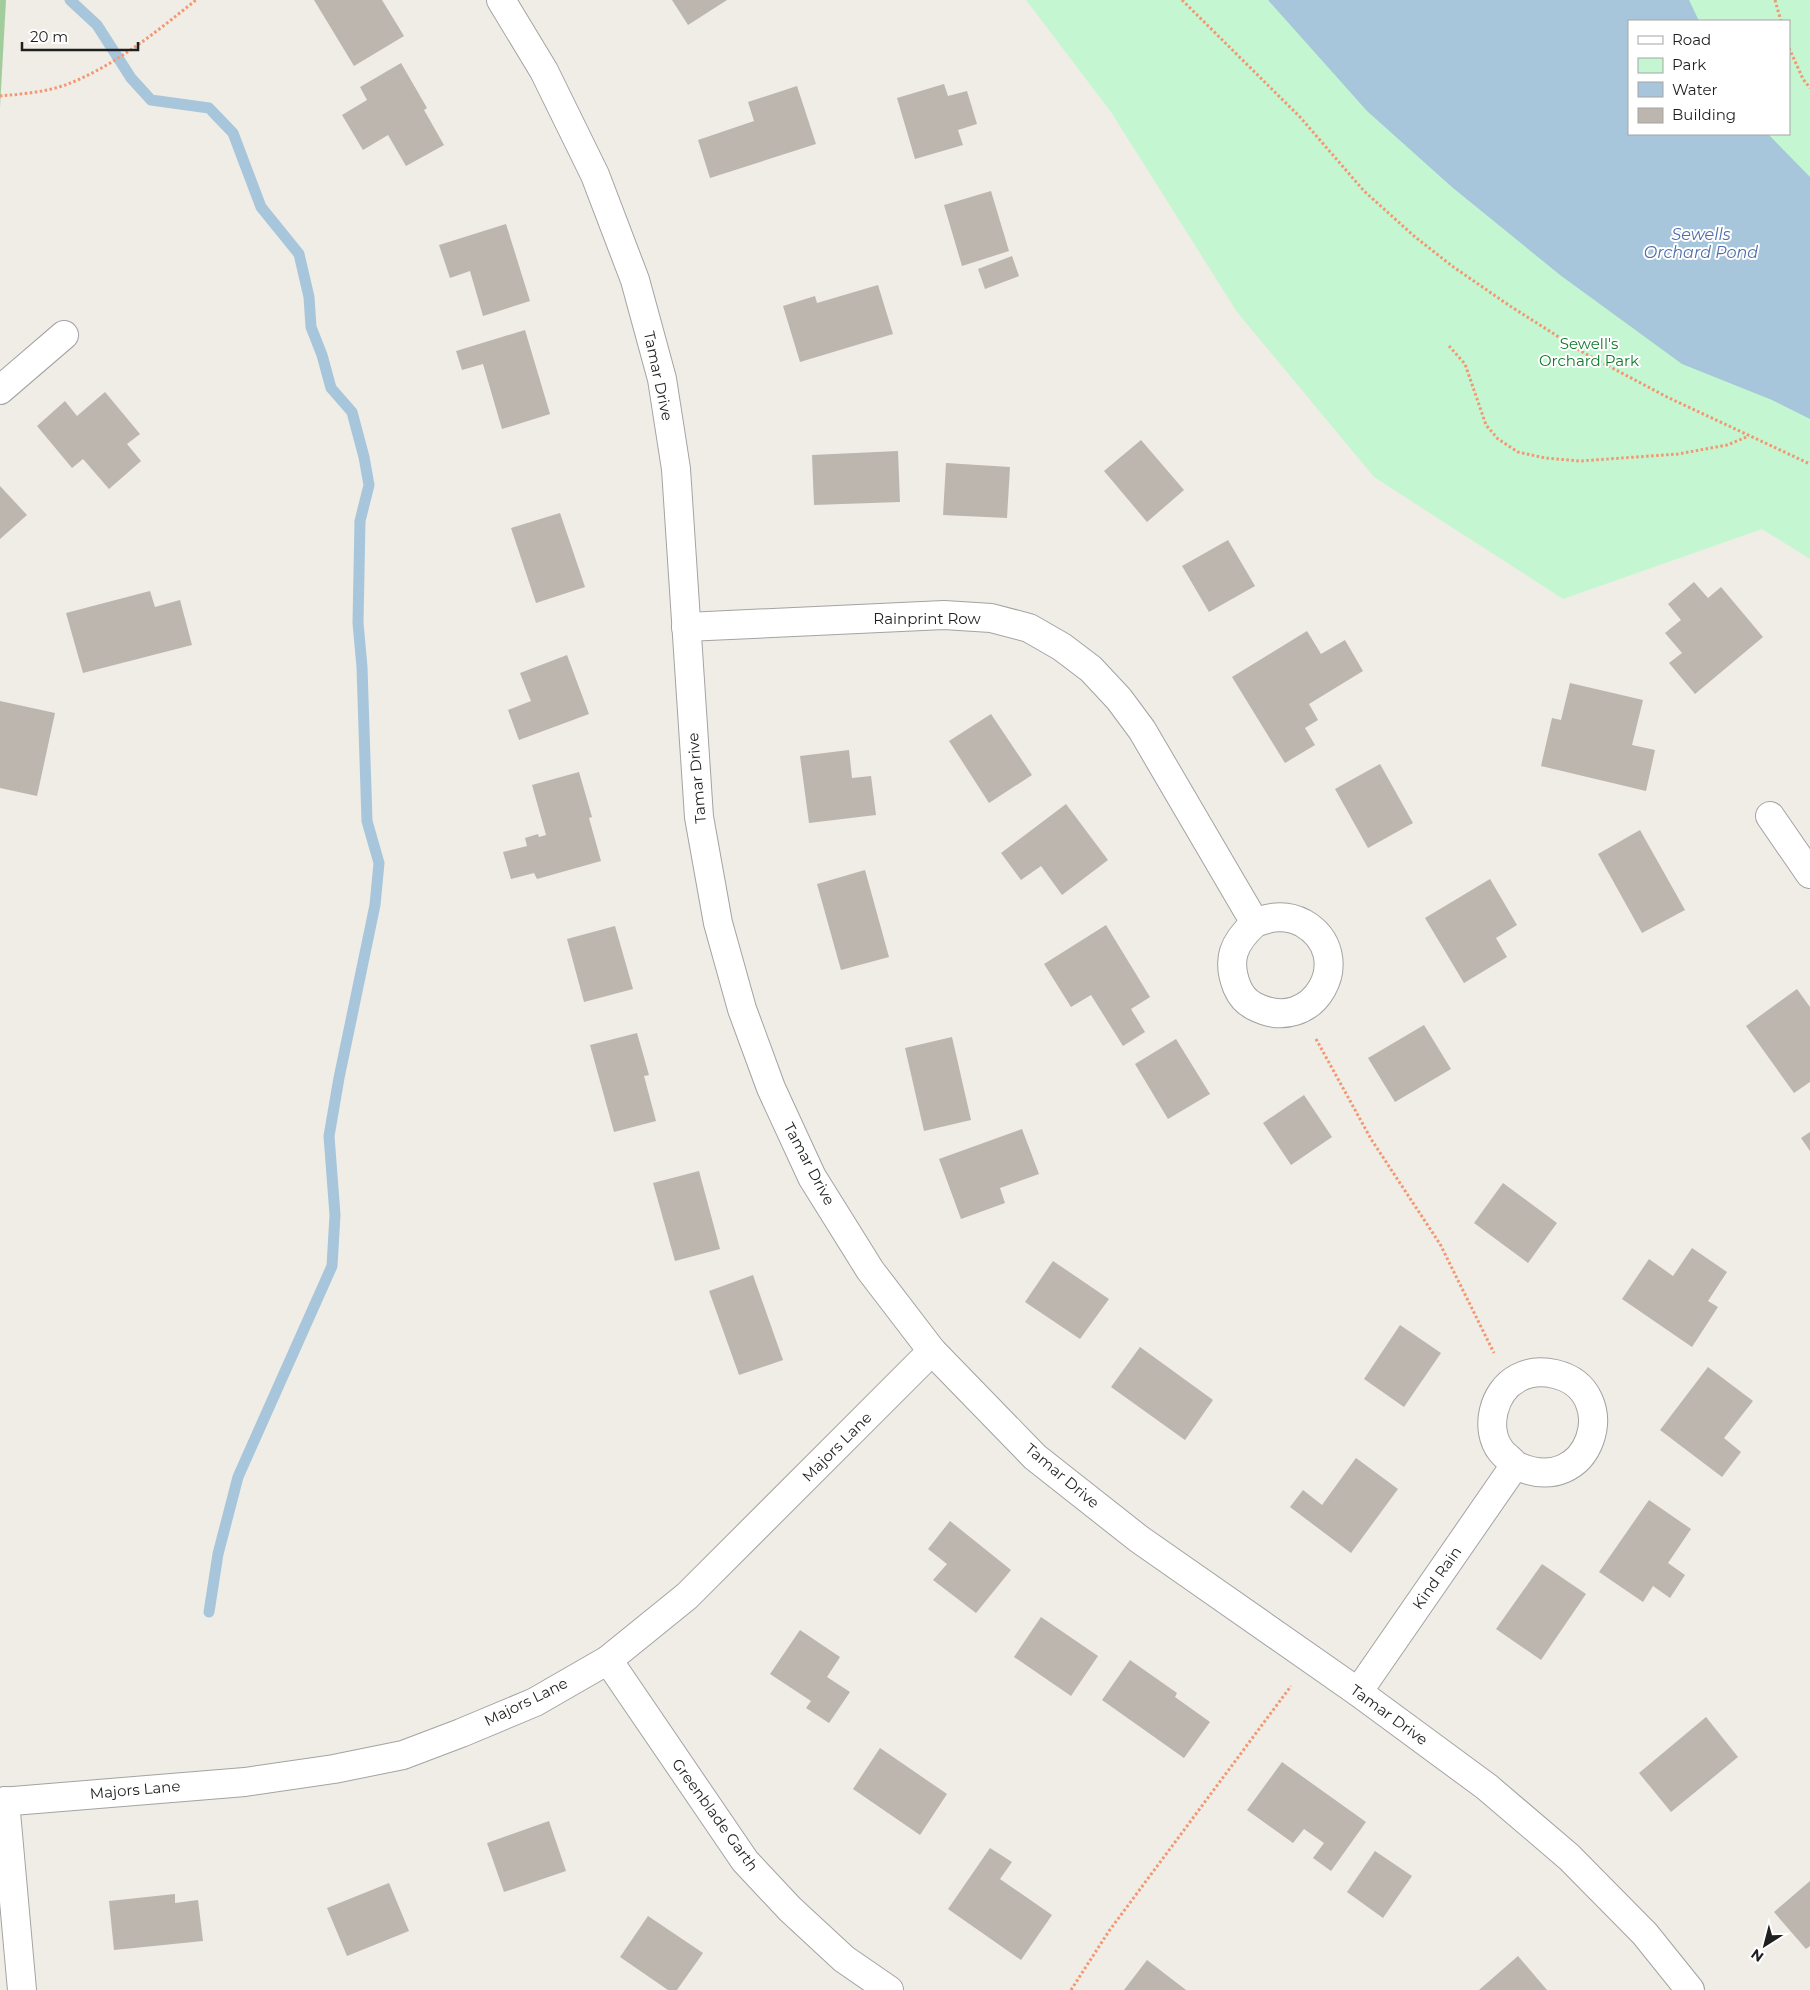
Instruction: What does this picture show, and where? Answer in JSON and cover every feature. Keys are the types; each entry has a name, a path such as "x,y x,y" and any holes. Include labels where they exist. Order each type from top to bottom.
{"street":[{"name":"Tamar Drive","path":"501,0 544,71 590,166 635,280 662,379 676,469 699,817 718,924 742,1009 771,1088 812,1177 870,1270 932,1351 1035,1457 1139,1539 1358,1692 1487,1787 1569,1857 1645,1934 1690,1990"},
{"path":"0,390 64,335"},
{"name":"Rainprint Row","path":"686,627 944,615 991,618 1029,628 1062,647 1084,664 1118,698 1142,730 1255,923"},
{"path":"1770,816 1810,874"},
{"path":"1279,917 1296,920 1311,928 1318,936 1326,950 1329,967 1326,982 1318,996 1305,1008 1295,1012 1279,1014 1262,1011 1250,1004 1239,992 1232,976 1231,966 1234,949 1242,934 1255,923 1279,917"},
{"name":"Majors Lane","path":"2,1801 245,1782 334,1769 403,1755 535,1702 608,1660 687,1596 932,1351"},
{"path":"1546,1372 1565,1376 1580,1388 1590,1403 1593,1417 1593,1432 1585,1451 1575,1462 1562,1470 1545,1473 1529,1471 1515,1465 1501,1451 1494,1436 1492,1424 1494,1407 1500,1395 1512,1381 1527,1374 1546,1372"},
{"name":"Kind Rain","path":"1358,1692 1515,1465"},
{"name":"Greenblade Garth","path":"608,1660 745,1861 790,1908 844,1959 889,1990"},
{"path":"2,1801 22,1990"}],"path":[{"path":"0,96 26,94 66,84 104,66 151,37 196,0"},
{"path":"1182,0 1300,117 1364,191 1414,236 1452,266 1584,353 1667,397 1810,464"},
{"path":"1775,0 1781,20"},
{"path":"1790,50 1803,79 1810,88"},
{"path":"1449,346 1465,364 1486,425 1498,439 1518,452 1545,458 1580,461 1659,456 1727,445 1750,435"},
{"path":"1305,1008 1321,1049 1371,1139 1440,1244 1499,1362 1512,1381"},
{"path":"1071,1990 1109,1931 1310,1660"}],"green space":[{"path":"0,0 6,0 0,107"},
{"name":"Sewell's Orchard Park","path":"1026,0 1810,0 1810,559 1762,529 1563,599 1374,477 1237,312 1111,112"}],"water":[{"name":"Sewells Orchard Pond","path":"1268,0 1689,0 1699,20 1628,20 1628,135 1769,135 1810,177 1810,419 1772,400 1682,364 1560,275 1453,188 1367,111"}],"building":[{"path":"314,0 382,0 404,36 354,66"},
{"path":"672,0 727,0 688,25"},
{"path":"401,63 427,108 424,110 444,145 406,166 388,135 363,150 342,115 367,100 360,87"},
{"path":"944,84 948,96 967,91 977,124 958,130 963,145 915,159 897,98"},
{"path":"797,86 816,144 710,178 698,140 754,121 748,102"},
{"path":"991,191 1009,251 962,266 944,205"},
{"path":"506,224 530,301 483,316 470,271 450,278 439,245"},
{"path":"1012,256 1019,276 985,289 978,269"},
{"path":"878,285 893,334 800,362 783,306 815,296 817,303"},
{"path":"525,330 550,414 502,429 483,364 462,370 456,351"},
{"path":"105,392 140,434 127,444 141,461 109,489 83,459 72,468 37,426 65,401 77,416"},
{"path":"1141,440 1184,490 1147,522 1104,471"},
{"path":"898,451 900,502 814,505 812,455"},
{"path":"946,463 1010,467 1007,518 943,515"},
{"path":"0,486 27,515 0,539"},
{"path":"560,513 585,587 536,603 511,528"},
{"path":"1228,540 1255,586 1209,612 1182,566"},
{"path":"1694,582 1708,598 1721,587 1763,637 1695,694 1669,663 1682,653 1665,633 1681,620 1668,604"},
{"path":"150,591 155,607 180,600 192,645 83,673 66,613"},
{"path":"1307,631 1321,654 1345,640 1363,671 1309,704 1318,720 1305,728 1315,745 1285,763 1232,677"},
{"path":"567,655 589,714 519,740 508,710 531,701 520,673"},
{"path":"1570,683 1643,700 1632,745 1655,750 1646,791 1541,766 1552,718 1561,720"},
{"path":"0,701 55,713 37,796 0,788"},
{"path":"991,714 1032,775 989,803 949,741"},
{"path":"849,750 852,778 871,776 876,815 809,823 800,756"},
{"path":"1380,764 1413,823 1368,848 1335,789"},
{"path":"579,772 592,817 589,818 601,861 537,879 534,873 511,879 503,852 527,846 525,838 538,834 539,837 546,835 532,785"},
{"path":"1066,804 1108,860 1062,895 1041,866 1021,880 1001,853"},
{"path":"1640,830 1685,910 1642,933 1598,854"},
{"path":"865,870 889,957 841,970 817,884"},
{"path":"1490,879 1517,925 1496,938 1507,957 1464,983 1425,918"},
{"path":"1106,925 1150,997 1131,1009 1145,1032 1123,1046 1091,995 1071,1007 1044,964"},
{"path":"615,926 633,989 584,1002 567,939"},
{"path":"1797,989 1810,1007 1810,1082 1794,1093 1746,1026"},
{"path":"1424,1025 1451,1069 1395,1102 1368,1058"},
{"path":"637,1033 649,1075 644,1076 656,1121 614,1132 590,1045"},
{"path":"952,1037 971,1120 924,1131 905,1048"},
{"path":"1176,1039 1210,1094 1168,1119 1135,1064"},
{"path":"1304,1095 1332,1137 1291,1165 1263,1123"},
{"path":"1022,1129 1039,1174 1000,1188 1005,1203 961,1219 939,1159"},
{"path":"1810,1132 1810,1151 1801,1138"},
{"path":"699,1171 720,1249 675,1261 653,1183"},
{"path":"1503,1183 1557,1223 1528,1263 1474,1223"},
{"path":"1692,1248 1727,1272 1708,1301 1718,1307 1692,1347 1622,1299 1649,1259 1673,1276"},
{"path":"1053,1261 1109,1299 1080,1339 1025,1302"},
{"path":"753,1275 783,1360 739,1375 709,1291"},
{"path":"1400,1325 1441,1353 1404,1407 1364,1379"},
{"path":"1140,1347 1213,1400 1185,1440 1111,1387"},
{"path":"1708,1367 1753,1401 1724,1438 1741,1452 1722,1477 1660,1430"},
{"path":"1356,1458 1398,1489 1351,1553 1290,1507 1303,1490 1322,1505"},
{"path":"1649,1500 1691,1529 1668,1563 1685,1575 1670,1598 1653,1586 1643,1602 1599,1572"},
{"path":"950,1521 1011,1570 976,1613 933,1580 947,1564 928,1549"},
{"path":"1542,1564 1586,1594 1541,1660 1496,1629"},
{"path":"1041,1617 1098,1656 1071,1696 1014,1657"},
{"path":"800,1630 840,1657 827,1677 850,1692 829,1723 806,1708 811,1701 770,1674"},
{"path":"1130,1660 1177,1693 1175,1697 1210,1722 1184,1758 1102,1700"},
{"path":"1706,1717 1738,1757 1671,1812 1639,1773"},
{"path":"880,1748 947,1794 920,1835 853,1789"},
{"path":"1282,1762 1366,1822 1331,1871 1313,1858 1324,1843 1304,1829 1293,1843 1247,1810"},
{"path":"549,1821 566,1871 504,1892 487,1843"},
{"path":"990,1848 1012,1862 1000,1879 1052,1915 1021,1960 948,1909"},
{"path":"1375,1851 1412,1876 1383,1918 1347,1892"},
{"path":"1810,1881 1810,1946 1806,1949 1774,1912"},
{"path":"389,1883 409,1931 347,1956 327,1908"},
{"path":"175,1894 175,1903 198,1900 203,1941 114,1950 109,1901"},
{"path":"648,1916 703,1953 677,1990 668,1990 620,1957"},
{"path":"1518,1956 1547,1990 1479,1990"},
{"path":"1147,1960 1186,1990 1124,1990"}],"waterway":[{"path":"70,0 97,25 131,78 151,100 209,108 233,133 261,207 299,254 309,297 311,327 322,355 331,388 352,412 369,485 360,521 358,623 362,667 367,821 379,863 375,905 339,1078 329,1136 335,1215 332,1266 238,1477 218,1554 209,1612"}]}
